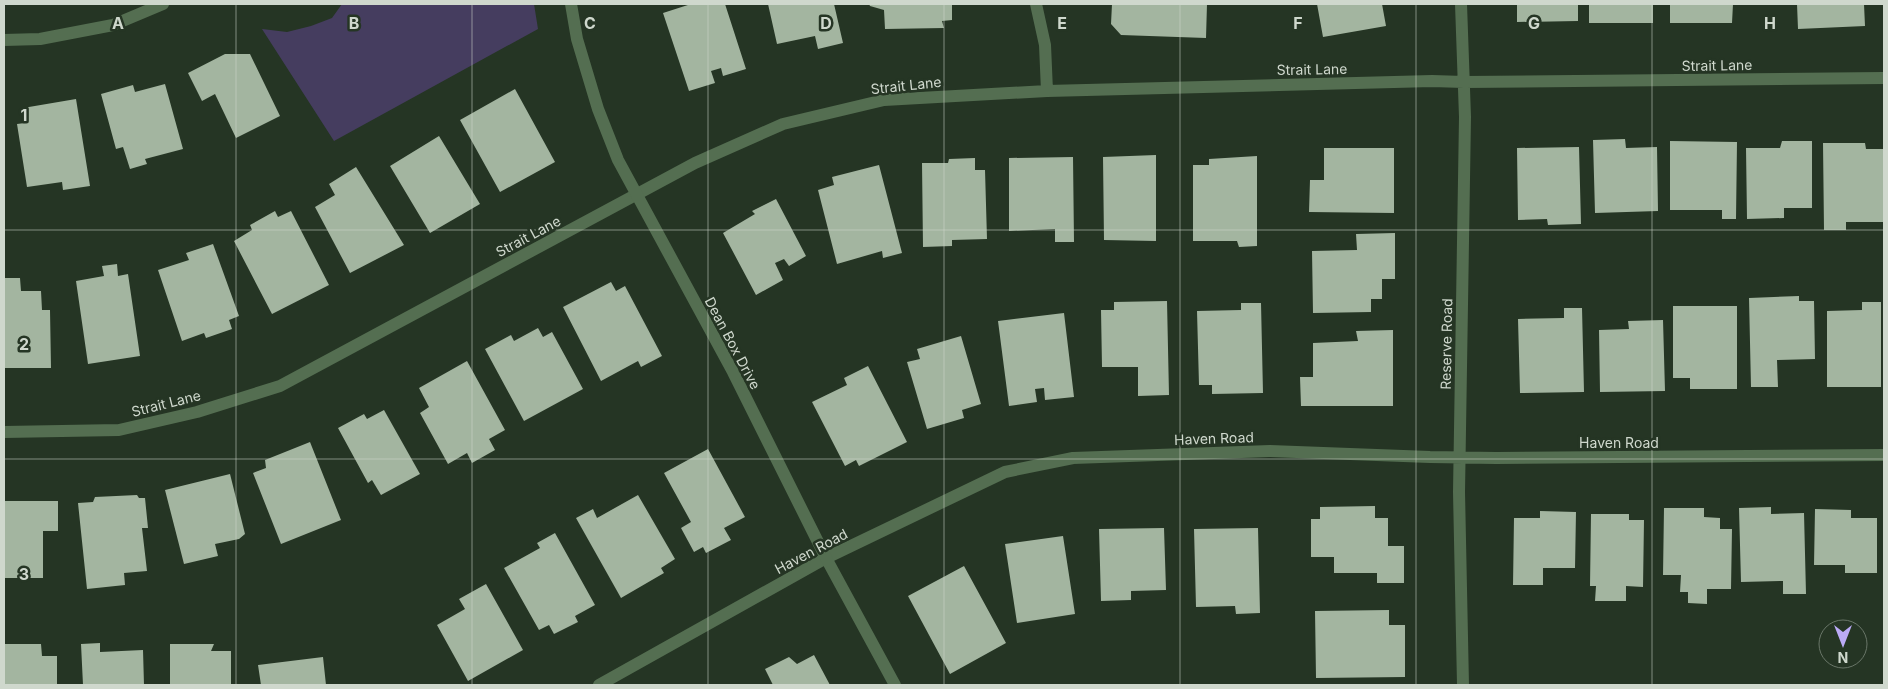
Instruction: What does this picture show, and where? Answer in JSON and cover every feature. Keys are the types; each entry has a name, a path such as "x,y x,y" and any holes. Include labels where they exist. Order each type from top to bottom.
{"street":[{"path":"4,40 40,39 113,25 163,4"},
{"name":"Dean Box Drive","path":"571,4 577,39 598,109 618,160 733,372 826,558 895,685"},
{"path":"1036,4 1045,45 1047,91"},
{"name":"Reserve Road","path":"1461,4 1464,82 1460,457 1462,685"},
{"name":"Strait Lane","path":"4,432 119,430 197,412 280,386 695,163 784,124 884,100 1047,91 1432,81 1884,78"},
{"name":"Haven Road","path":"599,685 826,558 1004,472 1073,458 1270,451 1430,458 1884,455"}],"shaded area":[{"path":"342,4 534,4 538,29 334,141 262,29 287,32 311,26 332,18"}],"building":[{"path":"691,4 725,4 746,69 723,76 721,68 711,71 715,83 689,91 663,13"},
{"path":"768,4 834,4 843,43 818,49 815,36 777,44"},
{"path":"869,4 952,4 952,20 942,21 944,28 885,29 884,10"},
{"path":"1112,4 1207,4 1206,38 1121,35 1111,24"},
{"path":"1317,4 1382,4 1386,26 1323,37"},
{"path":"1517,4 1578,4 1578,21 1517,22"},
{"path":"1589,4 1653,4 1653,23 1589,23"},
{"path":"1670,4 1733,4 1732,23 1670,23"},
{"path":"1797,4 1864,4 1865,26 1798,29"},
{"path":"225,54 250,54 280,116 236,138 215,94 202,101 188,73"},
{"path":"165,84 183,149 145,159 147,164 130,169 123,147 116,149 101,94 133,85 135,92"},
{"path":"515,89 555,162 500,192 460,120"},
{"path":"76,99 90,186 63,190 62,182 27,187 17,124 25,123 23,108"},
{"path":"439,136 480,204 430,233 390,166"},
{"path":"1625,139 1626,148 1657,147 1658,211 1595,213 1593,140"},
{"path":"1670,141 1737,142 1736,219 1722,219 1722,210 1670,210"},
{"path":"1782,141 1812,141 1812,208 1784,208 1784,218 1747,219 1746,148 1780,148"},
{"path":"1823,143 1865,143 1866,149 1884,149 1884,222 1846,222 1846,230 1824,230"},
{"path":"1579,147 1581,224 1548,225 1547,219 1518,220 1517,148"},
{"path":"1324,148 1394,148 1394,213 1309,212 1310,180 1324,180"},
{"path":"1156,155 1156,241 1104,240 1103,157"},
{"path":"1257,156 1257,246 1239,247 1237,241 1193,241 1193,165 1209,165 1209,159"},
{"path":"1073,157 1074,242 1055,242 1055,229 1009,231 1009,158"},
{"path":"975,158 975,170 985,170 987,239 952,240 952,246 923,247 922,163 948,163 949,159"},
{"path":"879,165 902,253 883,258 882,251 837,264 818,190 834,185 832,177"},
{"path":"356,167 404,245 350,273 315,207 335,195 329,184"},
{"path":"776,199 806,256 789,266 784,259 775,263 783,280 756,295 723,233 755,214 752,211"},
{"path":"275,211 278,217 291,211 329,285 272,314 234,241 252,230 250,225"},
{"path":"1395,233 1395,279 1382,279 1382,299 1371,299 1371,312 1313,313 1312,251 1357,250 1356,234"},
{"path":"213,244 239,316 229,320 232,329 206,338 204,333 182,341 158,270 189,260 186,253"},
{"path":"117,264 118,276 128,274 140,356 88,364 76,281 104,276 102,266"},
{"path":"4,278 20,278 21,291 41,291 42,310 50,310 51,368 4,368"},
{"path":"611,282 616,291 625,286 662,356 641,367 638,361 601,381 563,307"},
{"path":"1799,296 1799,301 1814,301 1815,359 1777,360 1778,387 1751,387 1749,298"},
{"path":"1167,301 1169,395 1138,396 1138,367 1102,367 1101,310 1114,310 1114,302"},
{"path":"1862,302 1881,302 1881,387 1827,387 1827,311 1862,310"},
{"path":"1241,303 1261,303 1263,393 1212,394 1212,385 1199,385 1197,311 1241,310"},
{"path":"1673,306 1737,306 1737,389 1690,389 1690,378 1673,378"},
{"path":"1564,308 1582,308 1584,392 1520,393 1518,319 1564,318"},
{"path":"1064,313 1074,397 1045,400 1044,388 1035,389 1037,402 1009,406 998,321"},
{"path":"1663,320 1665,391 1600,392 1599,330 1629,329 1628,321"},
{"path":"538,328 543,337 552,332 583,389 524,421 485,349 511,335 514,341"},
{"path":"1393,330 1393,406 1301,406 1300,377 1313,377 1313,343 1358,341 1356,331"},
{"path":"961,336 981,404 962,410 964,418 927,429 907,362 920,359 917,349"},
{"path":"467,361 505,430 489,439 495,450 472,463 467,453 448,464 420,413 429,407 419,388"},
{"path":"868,366 907,442 859,466 856,460 845,466 812,402 847,385 844,378"},
{"path":"384,410 420,474 381,495 372,480 368,483 338,428 364,414 367,419"},
{"path":"310,442 341,520 281,544 253,473 266,468 265,460"},
{"path":"708,449 745,517 724,528 731,540 706,553 703,547 694,552 681,528 691,522 664,473"},
{"path":"230,474 245,534 239,539 215,544 218,556 184,564 165,490"},
{"path":"137,495 139,498 145,498 148,528 142,528 147,571 124,573 125,585 87,589 78,503 93,502 95,497"},
{"path":"638,495 675,559 661,568 664,573 621,598 576,518 593,509 597,518"},
{"path":"4,501 58,501 58,531 43,531 43,578 4,578"},
{"path":"1375,506 1375,518 1388,518 1388,546 1404,546 1404,583 1377,583 1377,573 1334,573 1334,557 1311,557 1311,519 1320,519 1320,507"},
{"path":"1771,507 1771,514 1804,513 1806,594 1783,594 1783,581 1741,582 1739,508"},
{"path":"1664,508 1704,508 1704,517 1720,518 1720,529 1732,529 1731,589 1707,589 1707,604 1688,603 1688,592 1680,592 1681,575 1663,575"},
{"path":"1815,509 1851,510 1851,518 1877,518 1877,573 1845,573 1845,565 1814,565"},
{"path":"1540,511 1576,512 1575,568 1543,568 1543,585 1513,585 1514,518 1540,518"},
{"path":"1591,514 1629,514 1629,520 1644,520 1643,587 1626,586 1626,601 1595,601 1596,586 1590,586"},
{"path":"1164,528 1166,590 1131,591 1131,600 1101,601 1099,529"},
{"path":"1258,528 1260,613 1236,614 1235,606 1196,607 1194,529"},
{"path":"555,533 595,605 575,616 578,622 554,634 549,625 539,630 504,568 540,548 537,543"},
{"path":"1063,536 1075,614 1017,623 1005,544"},
{"path":"964,566 1006,643 950,674 908,596"},
{"path":"486,584 523,650 468,681 437,625 465,609 459,599"},
{"path":"1389,610 1389,625 1405,625 1405,677 1316,678 1315,611"},
{"path":"100,643 100,652 143,650 144,685 83,685 81,644"},
{"path":"4,644 41,644 42,656 57,656 57,685 4,685"},
{"path":"170,644 214,644 211,651 231,651 231,685 170,685"},
{"path":"814,655 830,685 773,685 765,669 789,657 797,664"},
{"path":"323,657 326,685 261,685 258,665"}]}
